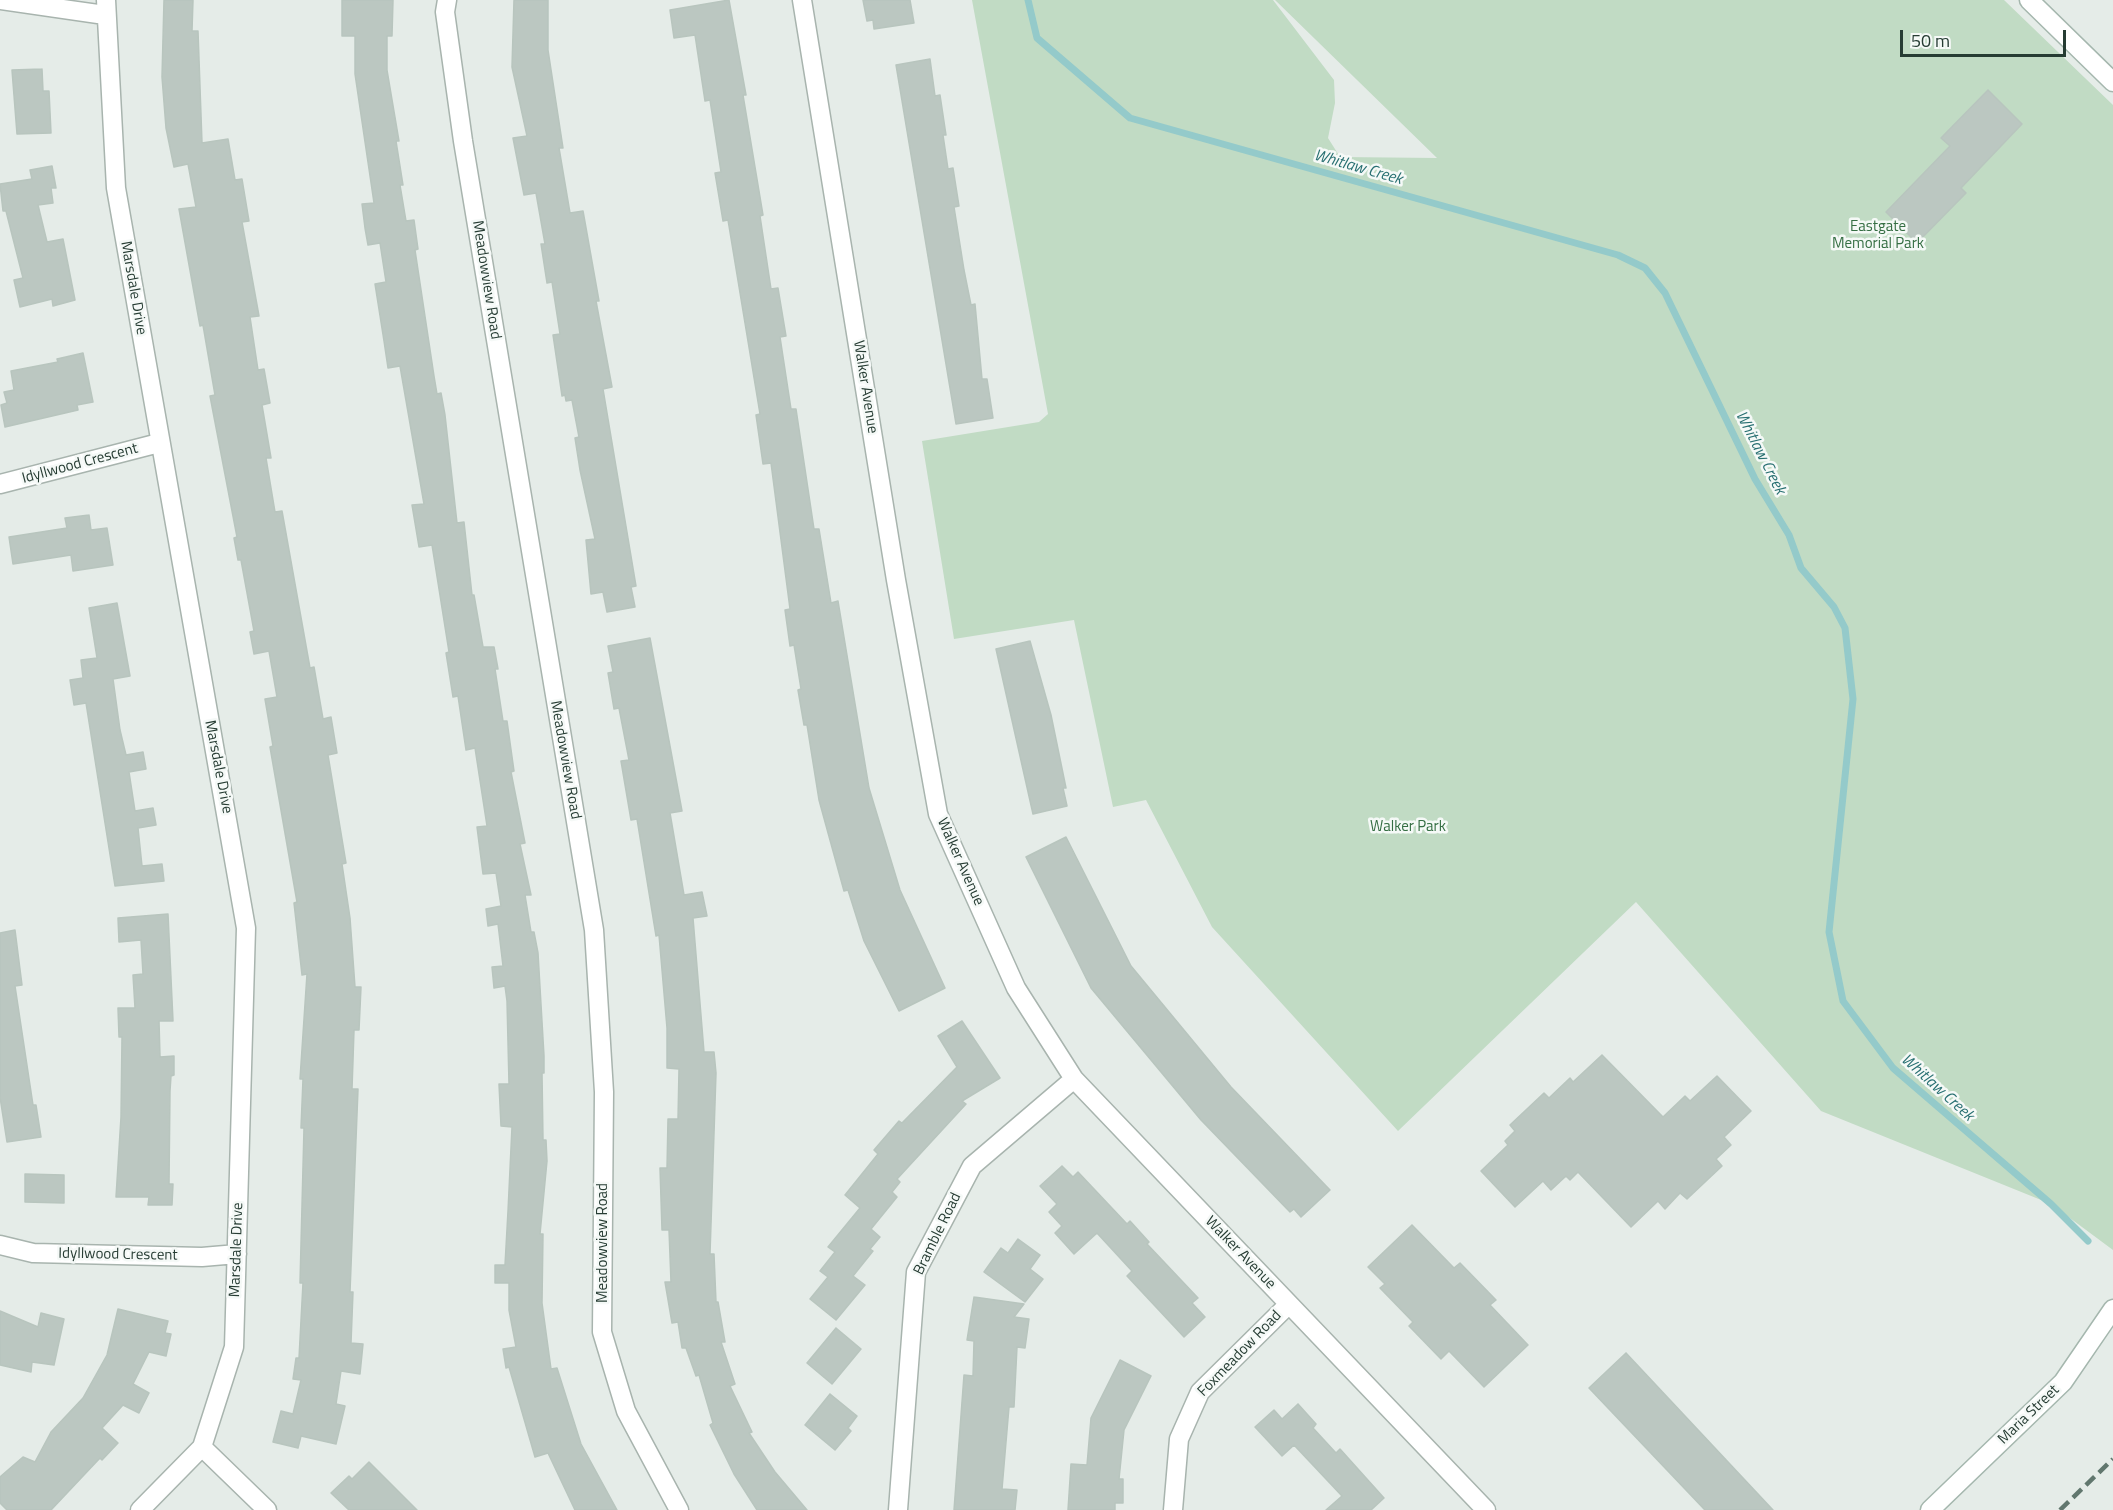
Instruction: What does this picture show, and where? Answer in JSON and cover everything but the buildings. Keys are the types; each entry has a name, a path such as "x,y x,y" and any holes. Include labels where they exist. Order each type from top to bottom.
{"street":[{"path":"0,0 106,8"},
{"name":"Meadowview Road","path":"447,0 445,12 463,141 594,930 604,1092 602,1332 626,1411 679,1510"},
{"name":"Walker Avenue","path":"802,0 896,580 938,814 1016,988 1074,1079 1486,1510"},
{"path":"2029,0 2113,82"},
{"name":"Marsdale Drive","path":"106,8 116,188 246,928 234,1347 202,1446 140,1510"},
{"name":"Idyllwood Crescent","path":"0,484 159,443"},
{"name":"Bramble Road","path":"898,1510 916,1272 972,1166 1074,1079"},
{"name":"Idyllwood Crescent","path":"0,1245 33,1253 202,1257 237,1254"},
{"name":"Foxmeadow Road","path":"1173,1510 1179,1439 1200,1392 1288,1304"},
{"name":"Maria Street","path":"1930,1510 2063,1382 2113,1309"},
{"path":"202,1446 267,1510"}],"green space":[{"path":"972,0 1273,0 1334,80 1335,103 1328,138 1340,157 1437,158 1275,0 2004,0 2113,105 2113,1250 2051,1204 1821,1111 1636,902 1398,1131 1212,927 1146,800 1113,807 1074,620 954,639 922,441 1039,422 1048,414"}],"waterway":[{"name":"Whitlaw Creek","path":"1028,0 1037,38 1130,118 1618,255 1645,268 1665,293 1755,479 1789,535 1801,568 1834,607 1845,628 1853,699 1829,932 1843,1001 1893,1068 2051,1204 2088,1241"}],"railway":[{"path":"2060,1510 2113,1459"}],"park label":[{"name":"Eastgate Memorial Park","path":"1878,236"},
{"name":"Walker Park","path":"1408,827"}]}
